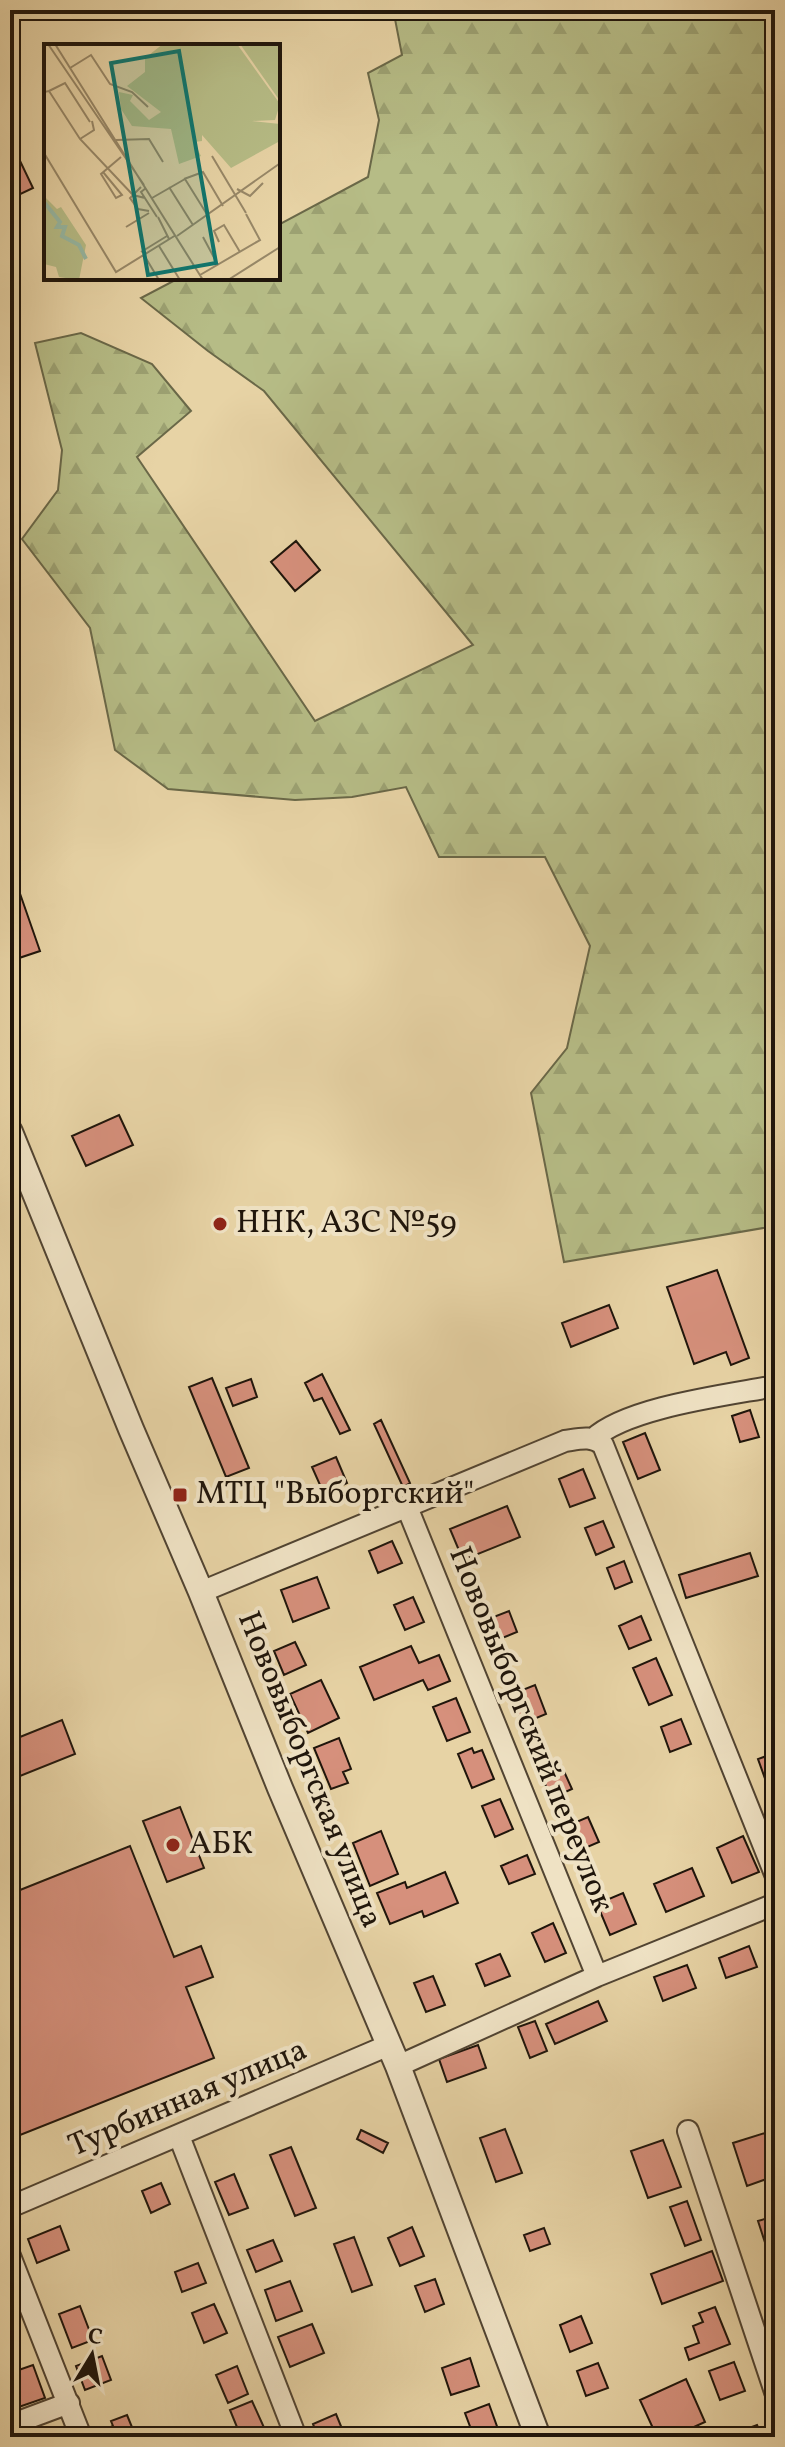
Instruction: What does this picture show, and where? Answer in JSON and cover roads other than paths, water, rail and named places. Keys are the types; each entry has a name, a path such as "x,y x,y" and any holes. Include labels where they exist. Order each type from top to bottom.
{"street":[{"name":"Нововыборгская улица","path":"10,1132 393,2056 538,2437"},
{"path":"598,1442 615,1424 638,1416 775,1386"},
{"path":"201,1592 565,1441 582,1438 598,1442"},
{"path":"598,1442 775,1874"},
{"name":"Нововыборгский переулок","path":"407,1507 597,1976"},
{"name":"Турбинная улица","path":"10,2207 179,2136 393,2056 775,1904"},
{"path":"688,2131 775,2392"},
{"path":"179,2136 296,2437"},
{"path":"10,2256 81,2437"},
{"path":"10,2425 69,2403"}],"place":[{"name":"ННК, АЗС №59","path":"220,1224"},
{"name":"МТЦ \"Выборгский\"","path":"180,1495"},
{"name":"АБК","path":"173,1845"}]}
